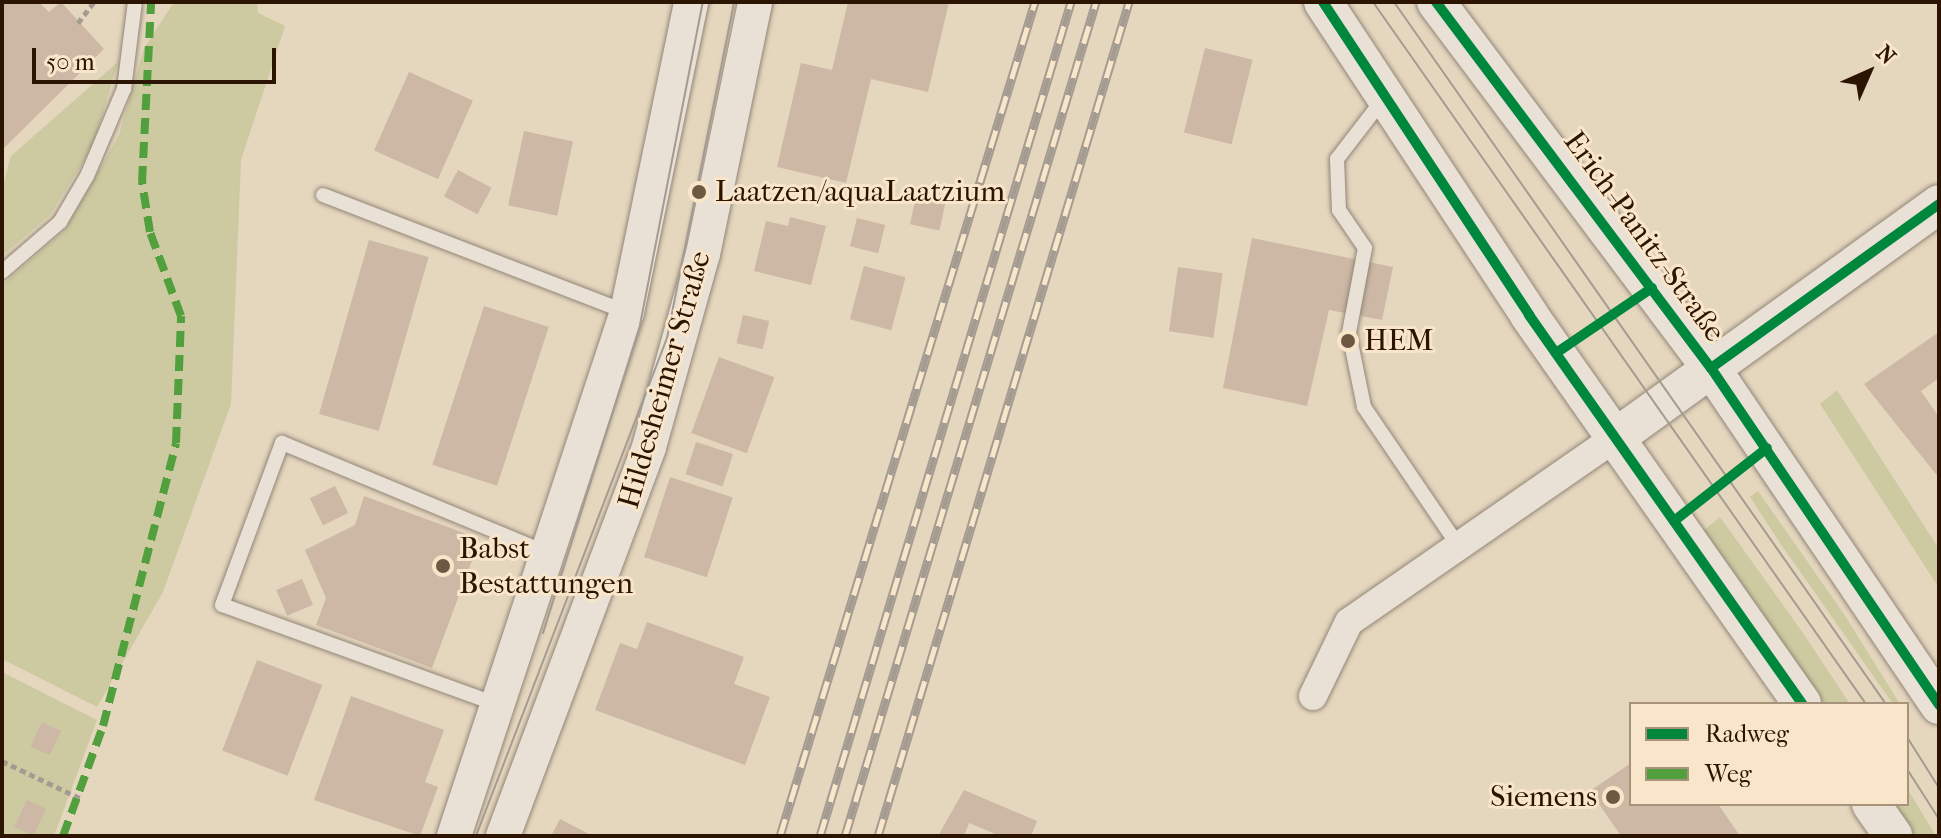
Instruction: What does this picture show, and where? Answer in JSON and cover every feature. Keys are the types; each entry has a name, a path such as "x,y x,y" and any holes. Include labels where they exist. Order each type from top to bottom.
{"main road":[{"path":"1323,2 1615,438 1801,702"},
{"name":"Erich-Panitz-Straße","path":"1436,2 1711,368 1939,705"},
{"path":"1615,438 1939,204"},
{"path":"1872,806 1893,836"}],"street":[{"name":"Hildesheimer Straße","path":"454,836 552,554 627,312 691,2"},
{"name":"Hildesheimer Straße","path":"503,836 649,447 703,254 755,2"},
{"path":"1313,696 1349,622 1460,549 1615,438"}],"lane":[{"path":"2,272 60,222 87,176 124,89 135,2"},
{"path":"1385,98 1337,159 1339,210 1365,248 1349,333 1364,407 1460,549"},
{"path":"323,195 627,312"},
{"path":"500,705 222,605 282,443 552,554"}],"path":[{"path":"78,23 94,2"},
{"path":"2,761 80,798"}],"shaded area":[{"path":"174,2 257,2 258,13 285,26 241,160 231,404 163,592 97,707 2,659 2,285 64,231 119,135 144,48"},
{"path":"118,62 93,146 50,215 2,256 2,189 11,156"},
{"path":"1837,390 1939,549 1939,588 1820,404"},
{"path":"1758,491 1844,614 1899,702 1892,702 1750,497"},
{"path":"1720,517 1849,702 1821,702 1702,532"},
{"path":"2,672 97,720 54,836 2,836"},
{"path":"1909,791 1936,836 1912,836 1892,806 1909,806"}],"building":[{"path":"2,2 39,2 49,12 61,2 104,49 2,150"},
{"path":"848,2 949,2 928,92 871,79 846,183 777,167 801,63 832,70"},
{"path":"1205,48 1253,60 1231,144 1184,132"},
{"path":"409,72 473,100 438,179 374,151"},
{"path":"524,131 573,141 557,216 508,205"},
{"path":"458,170 492,188 477,214 444,196"},
{"path":"917,192 946,198 939,231 910,224"},
{"path":"790,217 826,226 811,285 754,271 766,221 788,226"},
{"path":"857,218 885,225 878,253 850,246"},
{"path":"1252,238 1393,267 1382,320 1329,310 1307,406 1223,388"},
{"path":"369,240 429,257 379,431 319,414"},
{"path":"864,266 906,277 891,330 850,319"},
{"path":"1178,267 1223,273 1214,338 1169,331"},
{"path":"484,306 549,327 497,486 432,465"},
{"path":"743,315 769,321 763,349 736,343"},
{"path":"1939,332 1939,378 1921,391 1939,417 1939,478 1864,384"},
{"path":"719,357 774,377 747,453 691,433"},
{"path":"696,442 733,454 723,486 685,474"},
{"path":"670,477 733,497 707,577 644,557"},
{"path":"335,486 348,513 323,525 310,498"},
{"path":"364,496 480,539 432,668 316,625 326,598 305,550 355,525"},
{"path":"302,579 313,605 287,616 276,590"},
{"path":"647,622 744,657 734,684 770,697 745,765 595,710 620,643 637,649"},
{"path":"257,660 322,685 288,776 222,751"},
{"path":"351,696 444,730 425,782 438,787 420,836 314,800"},
{"path":"42,722 61,731 50,755 31,746"},
{"name":"Siemens","path":"1629,764 1629,806 1719,806 1740,836 1621,836 1590,791"},
{"path":"964,790 1037,821 1031,836 1000,836 969,823 964,836 938,836"},
{"path":"27,800 46,809 33,836 14,827"},
{"path":"560,819 593,836 551,836"}],"tram line":[{"path":"543,633 640,325 703,2"},
{"path":"476,836 667,338 734,2"},
{"path":"1373,2 1865,702"},
{"path":"1394,2 1885,702"},
{"path":"1909,740 1939,788"},
{"path":"1909,772 1939,819"}],"railway":[{"path":"780,836 1035,2"},
{"path":"820,836 1071,2"},
{"path":"845,836 1096,2"},
{"path":"878,836 1129,2"}],"marked path":[{"path":"63,836 103,726 176,443 181,316 150,232 142,182 151,2"}],"cycle path":[{"path":"1323,2 1529,315 1801,702"},
{"path":"1436,2 1711,368 1939,705"},
{"path":"1711,368 1939,204"},
{"path":"1556,353 1652,288"},
{"path":"1674,521 1767,448"}],"place":[{"name":"Laatzen/aquaLaatzium","path":"699,192"},
{"name":"HEM","path":"1348,341"},
{"name":"Babst Bestattungen","path":"443,566"},
{"name":"Siemens","path":"1613,797"}]}
